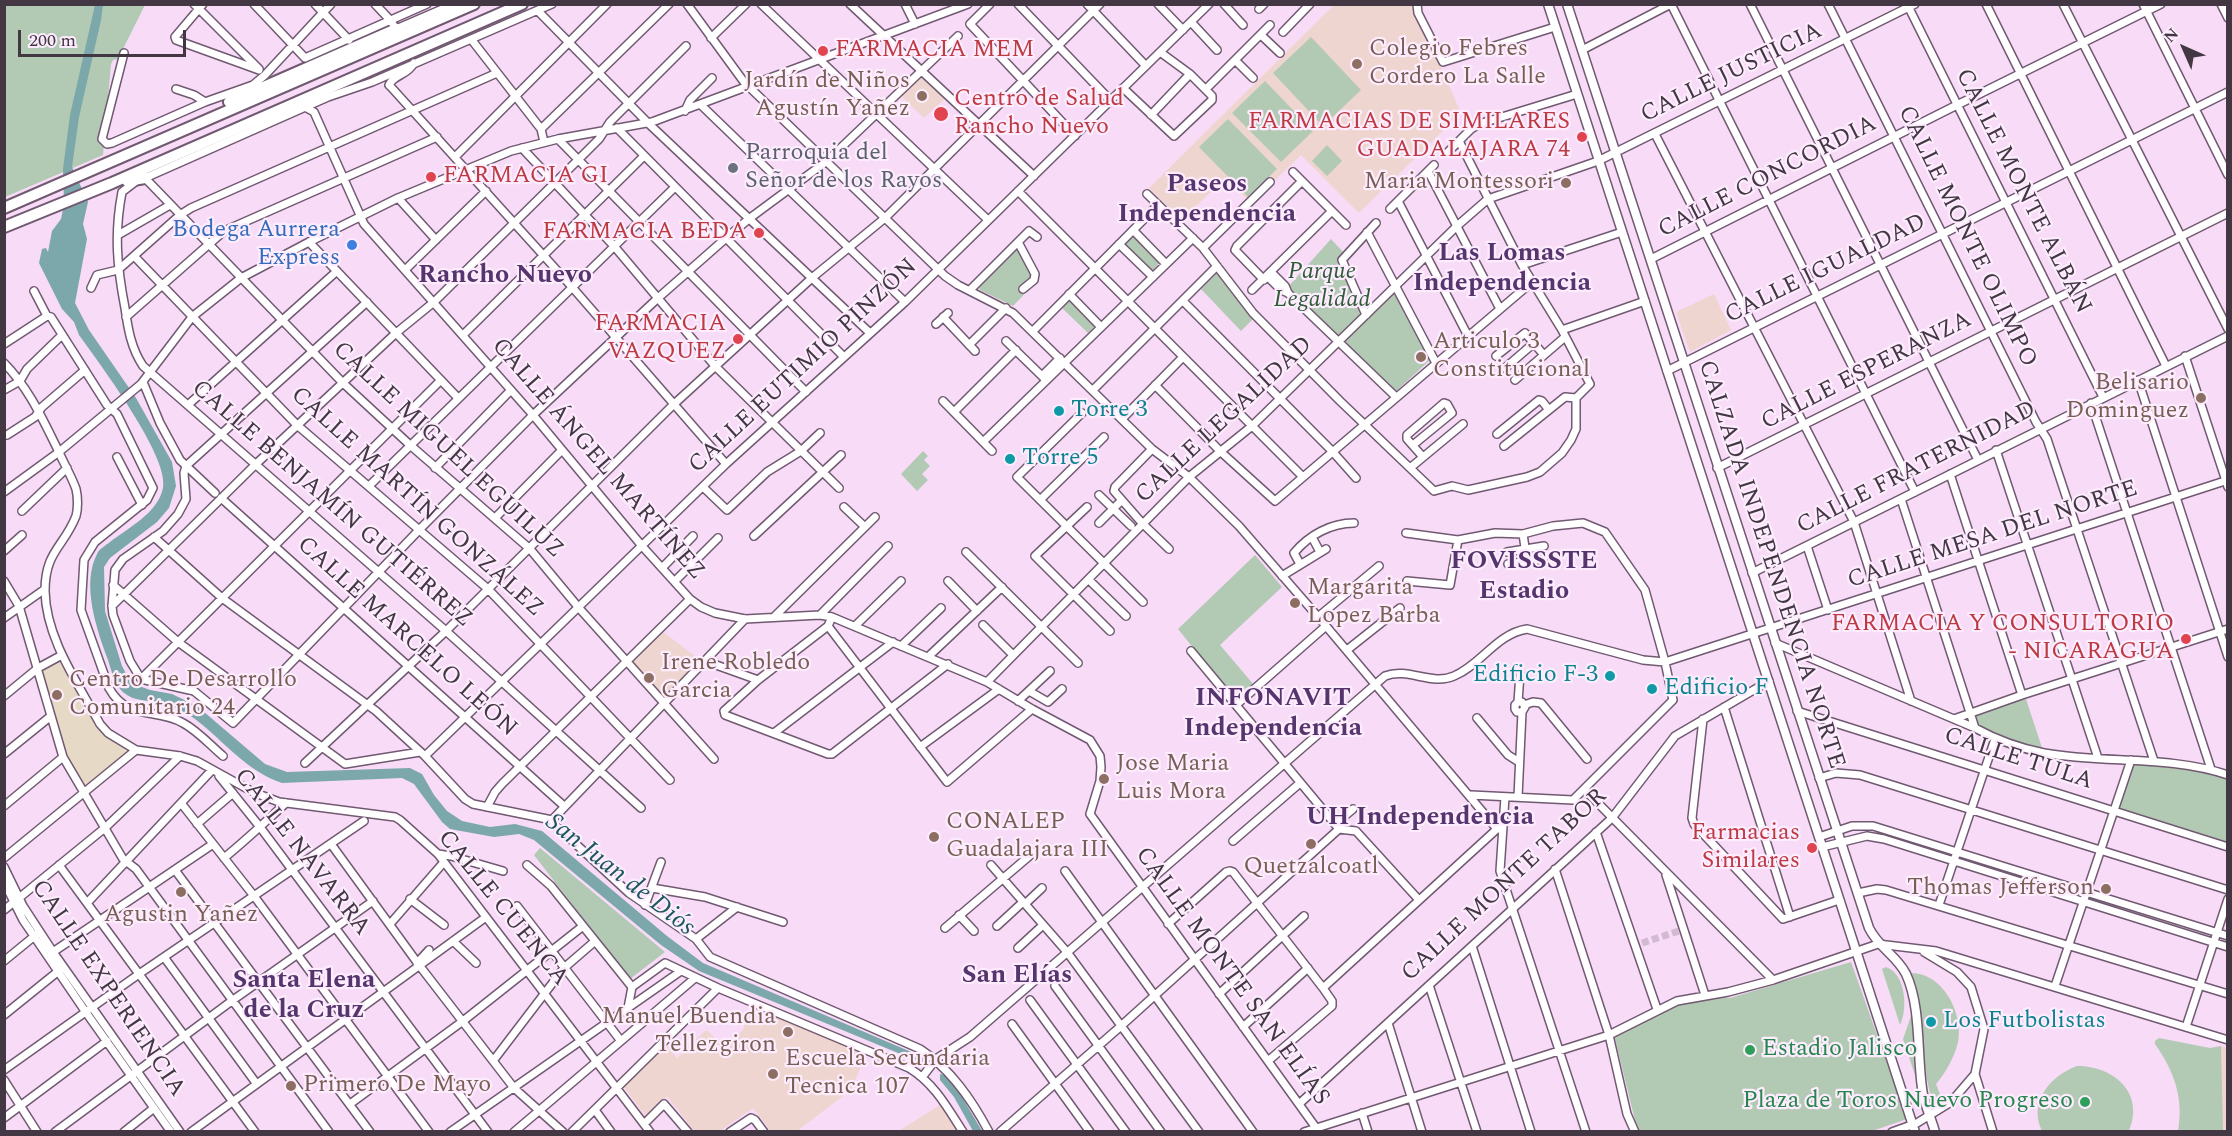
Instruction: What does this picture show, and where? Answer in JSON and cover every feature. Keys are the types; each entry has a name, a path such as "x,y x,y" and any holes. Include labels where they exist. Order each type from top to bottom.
{"highway":[{"path":"4,207 62,184 474,4"},
{"path":"4,227 107,185 522,4"},
{"path":"155,142 209,112 393,25"},
{"path":"190,157 204,143 222,143"},
{"path":"107,185 142,179"}],"main road":[{"name":"CALZADA INDEPENDENCIA NORTE","path":"1548,4 1914,1128"},
{"name":"CALZADA INDEPENDENCIA NORTE","path":"1567,4 1869,928 1878,944 1900,964 1908,981 1915,1008 1922,1090 1935,1131"}],"street":[{"path":"254,4 305,58 349,39 436,8 454,4"},
{"path":"315,4 349,39"},
{"path":"124,53 102,139 107,144 205,102 253,85 262,73 292,46 331,4"},
{"path":"375,4 393,25"},
{"path":"382,12 390,4"},
{"path":"393,25 427,4"},
{"path":"142,179 305,107 552,4"},
{"path":"455,157 607,4"},
{"path":"541,129 669,4"},
{"path":"687,4 749,87 950,281 1006,308 1062,359 1152,449 1189,477 1239,526 1500,829"},
{"path":"711,38 746,4"},
{"path":"760,4 988,220"},
{"path":"850,4 1034,176"},
{"path":"905,4 915,24"},
{"path":"4,492 59,452 142,383 192,317 241,278 360,216 466,168 522,148 558,139 648,123 968,4"},
{"path":"990,4 970,24 1075,136"},
{"path":"1018,4 1111,101"},
{"path":"1087,4 1146,66"},
{"path":"305,763 446,631 673,405 813,277 885,218 1100,4"},
{"path":"1158,4 1183,30"},
{"name":"CALLE EUTIMIO PINZÓN","path":"423,754 466,718 726,464 905,302 1209,4"},
{"path":"1224,4 1243,25"},
{"path":"1417,4 1418,14 1443,62 1555,27"},
{"path":"1750,4 1978,460"},
{"name":"CALLE MONTE OLIMPO","path":"1828,4 2047,440 2154,761"},
{"path":"1986,4 2166,366"},
{"path":"2064,4 2228,329"},
{"name":"CALLE CONCORDIA","path":"1651,260 2083,44 2145,8 2161,4"},
{"path":"2221,4 2228,18"},
{"path":"1582,50 1671,5 1915,492"},
{"path":"199,6 262,73 178,43 175,36 199,6"},
{"path":"1283,32 1307,6"},
{"name":"CALLE JUSTICIA","path":"1598,161 1719,103 1910,6"},
{"name":"CALLE MONTE ALBÁN","path":"1910,6 2103,398"},
{"path":"2145,8 2228,175"},
{"path":"538,11 648,123 870,333"},
{"path":"1191,22 1217,50"},
{"path":"1206,90 1270,25"},
{"path":"1261,35 1280,53"},
{"path":"367,302 186,466 184,473 186,495 178,514 163,531 119,562 115,570 112,606 130,661 141,678 194,691 233,723 533,415 725,239 827,161 958,36"},
{"path":"471,39 541,129 544,142"},
{"path":"112,606 218,496 256,464 396,333 434,302 555,184 628,103 686,46"},
{"path":"1123,88 1174,136 1213,98 1162,50"},
{"path":"1235,60 1253,78"},
{"path":"414,63 407,73 392,80 389,85 572,287 726,464"},
{"path":"92,288 97,275 118,270 180,215 497,73"},
{"path":"1150,115 1190,74"},
{"path":"685,111 690,100 712,78"},
{"path":"176,89 194,94 205,102"},
{"name":"CALLE IGUALDAD","path":"1667,371 2228,92"},
{"path":"1448,152 1479,124 1577,94"},
{"path":"701,105 905,302"},
{"name":"CALLE ÁNGEL MARTÍNEZ","path":"305,107 314,111 364,224 533,415 642,546 690,599 715,613 745,619 820,615 832,617 987,682 1090,740 1096,747"},
{"path":"617,128 844,357"},
{"path":"1655,134 1854,522 1911,701"},
{"path":"126,317 224,231 437,137"},
{"path":"558,139 806,392"},
{"path":"1459,141 1522,265 1562,330 1590,384 1576,398"},
{"path":"522,148 614,246 715,366 839,488"},
{"path":"462,335 644,156"},
{"name":"CALLE LEGALIDAD","path":"987,682 1189,477 1252,426 1457,226 1488,199 1598,161"},
{"path":"1390,209 1434,165"},
{"path":"1428,171 1500,309"},
{"path":"1293,172 1346,225"},
{"name":"CALLE MIGUEL EGUILUZ","path":"142,179 180,215 342,383 435,468 530,549 579,608 714,759"},
{"name":"CALLE BENJAMÍN GUTIÉRREZ","path":"142,179 123,189 118,216 118,270 132,347 137,357 150,372 446,631 641,808"},
{"path":"1302,181 1235,250 1268,277 1286,286 1288,293 1396,397"},
{"path":"1203,248 1270,182"},
{"path":"369,486 675,187"},
{"path":"405,270 486,191"},
{"path":"1018,191 1303,477"},
{"path":"1147,194 1203,248 1253,313 1434,491 1452,486 1468,490 1540,472 1562,453 1571,440 1576,429 1578,408 1576,398"},
{"path":"398,198 436,240"},
{"path":"1398,201 1468,336"},
{"path":"118,235 170,205"},
{"path":"1033,331 1158,205"},
{"path":"1252,290 1268,277 1332,211"},
{"name":"CALLE ESPERANZA","path":"1717,468 2228,213"},
{"path":"1366,315 1342,260 1376,223"},
{"path":"1133,230 1166,264"},
{"path":"970,290 1029,231 1037,237"},
{"path":"1367,232 1436,363"},
{"path":"1522,265 1622,232"},
{"path":"983,442 1062,359 1101,327 1193,238"},
{"path":"309,242 458,398"},
{"path":"1018,242 1035,274 1034,280 1023,289"},
{"path":"1119,244 1153,277"},
{"name":"CALLE MARTÍN GONZÁLEZ","path":"134,256 297,425 488,589 670,780"},
{"path":"1093,390 1217,267"},
{"path":"189,404 337,271"},
{"path":"1155,385 1221,452 1275,501 1532,282"},
{"path":"34,291 47,316 51,317 85,370 113,407 153,488 150,496 142,505 95,542 87,552 83,566 80,606 109,688 120,704 134,711 182,721 224,756"},
{"path":"1069,294 1101,327"},
{"path":"1183,301 1356,478"},
{"path":"1562,330 1645,301"},
{"path":"969,345 1006,308"},
{"path":"936,324 945,315 975,351"},
{"path":"5,344 47,316"},
{"path":"1496,356 1523,334 1527,335 1544,355"},
{"path":"4,390 20,381 27,369 62,335"},
{"name":"CALLE FRATERNIDAD","path":"1752,573 2228,336"},
{"path":"1515,380 1565,338"},
{"path":"1006,340 1044,378"},
{"path":"1505,368 1534,343"},
{"path":"954,412 1016,350"},
{"path":"2185,356 2227,483"},
{"path":"1122,419 1183,357"},
{"path":"4,363 20,381 38,411 77,491 78,509 71,526 50,557 45,589 46,608 62,655 100,724 118,740 136,750 4,858"},
{"path":"7,435 35,417 38,411 85,370"},
{"path":"141,678 441,380"},
{"path":"2138,380 2228,657"},
{"name":"CALLE MARCELO LEÓN","path":"142,383 180,460 564,806"},
{"path":"435,468 511,390"},
{"path":"1504,446 1567,396 1576,398"},
{"path":"1497,434 1539,400 1549,410"},
{"path":"944,401 992,451"},
{"path":"1413,446 1452,413 1447,404 1444,403 1407,435 1407,438 1413,446 1423,457"},
{"path":"2091,403 2211,769"},
{"path":"1082,412 1017,477 1143,602"},
{"path":"1410,468 1463,424"},
{"path":"703,487 727,510 767,472 801,451 820,433"},
{"path":"1040,500 1104,437"},
{"path":"1152,449 1115,487 1114,491 1121,501 1169,549"},
{"path":"495,519 562,450"},
{"path":"1996,450 2098,758"},
{"path":"754,536 841,455"},
{"path":"117,457 142,505"},
{"path":"22,511 67,468"},
{"path":"1950,474 2022,695"},
{"name":"CALLE MESA DEL NORTE","path":"1665,662 2027,544 2227,483"},
{"path":"1099,495 1131,526"},
{"path":"1901,499 1975,728"},
{"path":"1099,523 1121,501"},
{"path":"844,507 865,526"},
{"path":"1087,507 1035,556 1110,631"},
{"path":"774,617 875,517"},
{"path":"1300,564 1294,553 1312,537 1332,526 1354,523"},
{"path":"1406,533 1458,540 1495,533 1523,534 1553,526 1583,523 1605,532 1645,590 1665,662 1673,700 1573,800 1471,795"},
{"path":"1523,534 1527,561"},
{"path":"4,551 22,535"},
{"path":"662,568 693,536"},
{"path":"154,537 222,598 366,704 423,754 465,800 472,804 552,820 581,851 629,893 696,939 710,957 920,1049 936,1059 954,1077 989,1131"},
{"path":"1282,576 1323,551 1312,537"},
{"path":"675,581 718,538"},
{"path":"1407,581 1450,585 1458,540"},
{"path":"820,615 888,546"},
{"path":"1508,552 1544,546"},
{"path":"1807,546 1828,610"},
{"path":"966,552 1078,663"},
{"path":"1508,564 1544,559"},
{"path":"1318,617 1379,566"},
{"path":"1089,580 1126,616"},
{"path":"4,581 19,606 63,757 121,856 133,866 150,887 330,1131"},
{"path":"855,626 901,581"},
{"path":"948,581 976,611"},
{"path":"113,585 178,642 345,764 423,754"},
{"path":"929,656 1002,587"},
{"path":"4,618 45,589"},
{"path":"487,807 495,792 520,766 690,599"},
{"path":"901,645 941,608"},
{"path":"1347,650 1400,608"},
{"path":"832,617 828,626 758,680 724,714 832,754 948,664"},
{"path":"552,820 745,619"},
{"path":"983,625 1013,655"},
{"path":"828,626 946,782 1032,709"},
{"path":"1236,705 1326,626"},
{"path":"923,1076 936,1059 970,1037 1385,676 1394,673 1425,679 1452,677 1481,658 1514,631 1527,629 1643,660 1665,662"},
{"path":"1954,719 2228,629"},
{"path":"774,734 893,642"},
{"path":"1775,643 1975,728 1995,739 2045,753 2154,761 2211,769 2228,775"},
{"path":"1191,651 1337,827 1356,831 1419,900"},
{"path":"4,696 38,668 62,655"},
{"path":"705,661 758,680"},
{"path":"1018,701 1050,671"},
{"path":"1518,797 1520,674"},
{"name":"CALLE MONTE TABOR","path":"1299,1104 1612,818 1675,736 1769,681"},
{"path":"920,747 999,689"},
{"path":"1029,691 1048,702 1062,689"},
{"path":"1521,706 1533,702 1541,704 1587,759"},
{"path":"1724,707 1790,917"},
{"name":"CALLE TULA","path":"1797,711 2228,846"},
{"path":"4,754 51,716"},
{"path":"1477,718 1508,755 1519,762"},
{"path":"1703,720 1692,821 1783,919 1839,900"},
{"path":"1939,905 1995,739"},
{"name":"CALLE MONTE SAN ELÍAS","path":"1096,747 1100,756 1100,781 1090,814 1317,1130"},
{"name":"CALLE CUENCA","path":"136,750 180,756 196,761 266,798 286,803 395,817 438,854 650,1131"},
{"path":"4,910 106,827 180,756"},
{"path":"4,806 63,757"},
{"path":"2055,986 2131,760"},
{"path":"87,903 213,770"},
{"name":"CALLE NAVARRA","path":"213,770 260,827 488,1131"},
{"path":"1819,778 1836,773 1860,775 2228,890"},
{"path":"1233,841 1300,783"},
{"path":"1584,789 1773,980"},
{"path":"197,824 233,793"},
{"path":"1505,797 1500,829 1500,871 1586,1131"},
{"path":"181,803 254,896 429,1131"},
{"path":"224,858 286,803"},
{"path":"1000,1131 1257,903 1337,827 1353,808"},
{"path":"4,1070 88,1009 364,821"},
{"path":"1819,837 1837,830 1863,825 1873,826 2228,936"},
{"path":"1323,988 1500,829"},
{"path":"1596,832 1638,944 1657,1009"},
{"path":"1822,848 1867,836 1884,839 2228,947"},
{"path":"53,952 213,844"},
{"path":"331,844 418,964 513,1088 563,1131"},
{"path":"945,928 1034,852"},
{"path":"438,854 504,871"},
{"path":"390,924 444,862"},
{"path":"645,904 661,862"},
{"path":"59,865 255,1131"},
{"path":"527,865 551,886 632,987"},
{"path":"991,865 1067,952 1199,1131"},
{"name":"CALLE EXPERIENCIA","path":"4,867 16,900"},
{"path":"1555,869 1608,1035 1628,1114 1635,1131"},
{"path":"175,870 370,1131"},
{"path":"1065,871 1253,1131"},
{"path":"1168,924 1226,872 1233,872 1323,988 1333,1004 1268,1061"},
{"path":"1665,872 1681,930 1705,995"},
{"name":"CALLE EXPERIENCIA","path":"4,882 37,935 171,1131"},
{"path":"652,888 705,897 783,922"},
{"path":"997,926 1042,888"},
{"path":"1858,893 1877,889 1886,890 2228,994"},
{"path":"410,899 444,925"},
{"path":"2186,1027 2228,899"},
{"path":"55,1131 232,1000 373,901"},
{"path":"517,906 621,1041"},
{"path":"696,939 737,908"},
{"path":"959,915 974,932"},
{"path":"1219,994 1304,916"},
{"path":"191,1131 418,964 486,917"},
{"path":"1018,948 1043,925"},
{"path":"350,1104 463,1021 583,926"},
{"path":"4,961 37,935"},
{"name":"CALLE EXPERIENCIA","path":"37,935 53,952 60,969"},
{"path":"453,941 476,963"},
{"path":"493,1061 564,968 594,942"},
{"path":"1304,1131 1317,1130 1362,1113 1608,1035 1657,1009 1691,997 1773,980 1878,944 1936,951 2228,1040"},
{"path":"1472,946 1531,1131"},
{"path":"418,964 429,950"},
{"path":"1922,950 1957,972 1971,987 1984,1029 1975,1074 1993,1131"},
{"path":"164,957 256,1083"},
{"path":"628,1008 632,987 665,963 718,988 909,1068 923,1076 942,1099 963,1131"},
{"path":"1243,1027 1308,968"},
{"path":"4,1015 60,969"},
{"path":"450,1131 681,971"},
{"path":"514,1131 695,978"},
{"path":"1429,985 1477,1131"},
{"path":"1055,986 1161,1131"},
{"path":"572,1131 718,988"},
{"path":"1030,1000 1126,1131"},
{"name":"CALLE EXPERIENCIA","path":"88,1009 106,1041 180,1131"},
{"path":"1388,1023 1422,1131"},
{"path":"1012,1024 1090,1131"},
{"path":"4,1118 22,1107 106,1041"},
{"path":"1892,1131 1914,1128 1950,1102 1975,1074"},
{"path":"4,1080 37,1131"},
{"path":"644,1124 664,1104 688,1131"},
{"path":"124,1131 154,1108"},
{"path":"595,1110 611,1131"},
{"path":"1362,1113 1368,1131"},
{"path":"730,1131 751,1118 764,1131"}],"shaded area":[{"path":"95,5 103,5 101,20 79,117 72,167 88,202 83,224 87,239 75,303 89,330 136,398 172,462 176,486 169,508 157,522 110,558 104,567 105,611 122,666 131,683 150,690 172,694 197,706 265,764 287,772 410,768 422,774 434,795 447,811 462,821 490,827 515,824 542,831 667,936 703,963 923,1057 926,1062 920,1062 699,971 661,945 534,840 519,834 494,837 450,829 442,822 414,784 402,778 282,783 269,778 246,763 195,719 173,707 141,700 123,692 113,675 95,621 90,579 92,566 101,549 141,519 155,505 163,488 162,474 145,433 79,335 74,322 62,309 39,263 42,249 46,248 48,252 52,231 61,219 64,204 63,169 70,115"},
{"name":"Colegio Febres Cordero La Salle","path":"1334,5 1415,5 1461,113 1359,213 1301,155 1251,203 1225,178 1182,220 1149,188"},
{"name":"Jardín de Niños Agustín Yañez","path":"920,75 946,98 924,118 899,94"},
{"path":"1714,294 1731,330 1690,352 1676,312"},
{"path":"662,631 700,660 665,697 632,661"},
{"path":"62,656 101,732 132,751 85,791 64,756 38,668"},
{"name":"Escuela Secundaria Tecnica 107","path":"751,1008 867,1052 851,1090 797,1131 771,1131 753,1108 720,1131 694,1131 667,1096 647,1118 624,1087 666,1045 677,1058 706,1030 726,1047 743,1030"},
{"path":"2221,1046 2227,1048 2227,1131 2222,1131"},
{"path":"940,1074 945,1075 959,1092 982,1131 973,1131 954,1097 940,1080"},
{"path":"940,1105 959,1130 957,1132 897,1132"}],"green space":[{"path":"4,5 145,5 118,59 113,60 111,64 103,155 5,197"},
{"path":"1311,37 1361,90 1323,126 1273,73"},
{"path":"1265,81 1313,131 1281,162 1232,113"},
{"path":"1228,119 1277,169 1248,197 1199,147"},
{"path":"1327,145 1342,161 1327,176 1312,161"},
{"path":"1134,235 1160,262 1152,271 1125,244"},
{"name":"Parque Legalidad","path":"1331,239 1345,254 1338,261 1360,314 1337,337 1287,288"},
{"path":"1016,250 1021,252 1036,282 1013,306 980,290 979,287"},
{"path":"1218,272 1254,318 1241,331 1201,289"},
{"path":"1395,292 1430,360 1395,392 1342,342"},
{"path":"1070,300 1096,325 1088,333 1062,308"},
{"path":"923,451 928,456 924,460 930,466 922,474 928,480 917,491 901,474"},
{"path":"1255,555 1282,587 1220,645 1254,685 1235,700 1178,629"},
{"path":"2025,696 2043,751 2014,744 1976,726 1975,715"},
{"path":"2134,763 2210,773 2227,779 2227,844 2119,809"},
{"path":"540,848 665,952 630,979 534,855"},
{"name":"Estadio Jalisco","path":"1851,962 1907,1119 1869,1132 1640,1131 1635,1120 1614,1035 1684,1003 1730,998"},
{"path":"1886,967 1893,971 1901,984 1904,1010 1900,1025 1882,969"},
{"path":"1909,973 1921,974 1941,986 1954,1007 1958,1019 1959,1031 1956,1048 1936,1084 1943,1102 1933,1107 1926,1075 1917,995"},
{"path":"1912,1013 1918,1084 1903,1039"},
{"path":"2159,1038 2210,1048 2221,1046 2223,1131 2178,1131 2180,1107 2176,1085 2155,1044"},
{"name":"Plaza de Toros Nuevo Progreso","path":"2077,1066 2103,1071 2123,1084 2133,1105 2133,1117 2129,1131 2042,1131 2038,1120 2038,1110 2044,1091 2058,1076"}],"tunnel":[{"path":"1642,943 1679,931"}],"place":[{"name":"FARMACIA MEM","path":"823,51"},
{"name":"Colegio Febres Cordero La Salle","path":"1357,64"},
{"name":"Jardín de Niños Agustín Yañez","path":"922,96"},
{"name":"Centro de Salud Rancho Nuevo","path":"941,114"},
{"name":"FARMACIAS DE SIMILARES GUADALAJARA 74","path":"1582,137"},
{"name":"Parroquia del Señor de los Rayos","path":"733,168"},
{"name":"FARMACIA GI","path":"431,177"},
{"name":"Maria Montessori","path":"1566,183"},
{"name":"FARMACIA BEDA","path":"759,233"},
{"name":"Bodega Aurrera Express","path":"352,245"},
{"name":"FARMACIA VAZQUEZ","path":"738,339"},
{"name":"Articulo 3 Constitucional","path":"1421,357"},
{"name":"Belisario Dominguez","path":"2201,398"},
{"name":"Torre 3","path":"1059,411"},
{"name":"Torre 5","path":"1010,459"},
{"name":"Margarita Lopez Barba","path":"1295,603"},
{"name":"FARMACIA Y CONSULTORIO - NICARAGUA","path":"2186,639"},
{"name":"Edificio F-3","path":"1610,676"},
{"name":"Irene Robledo Garcia","path":"649,678"},
{"name":"Edificio F","path":"1652,689"},
{"name":"Centro De Desarrollo Comunitario 24","path":"57,695"},
{"name":"Jose Maria Luis Mora","path":"1104,779"},
{"name":"CONALEP Guadalajara III","path":"934,837"},
{"name":"Quetzalcoatl","path":"1311,844"},
{"name":"Farmacias Similares","path":"1812,848"},
{"name":"Thomas Jefferson","path":"2106,889"},
{"name":"Agustin Yañez","path":"181,892"},
{"name":"Los Futbolistas","path":"1931,1022"},
{"name":"Manuel Buendia Tellezgiron","path":"788,1032"},
{"name":"Estadio Jalisco","path":"1750,1050"},
{"name":"Escuela Secundaria Tecnica 107","path":"773,1074"},
{"name":"Primero De Mayo","path":"291,1086"},
{"name":"Plaza de Toros Nuevo Progreso","path":"2085,1102"}],"district":[{"name":"Paseos Independencia","path":"1207,200"},
{"name":"Las Lomas Independencia","path":"1502,270"},
{"name":"Rancho Nuevo","path":"505,277"},
{"name":"FOVISSSTE Estadio","path":"1524,578"},
{"name":"INFONAVIT Independencia","path":"1273,715"},
{"name":"UH Independencia","path":"1420,819"},
{"name":"San Elías","path":"1017,977"},
{"name":"Santa Elena de la Cruz","path":"304,997"}],"water label":[{"name":"San Juan de Diós","path":"619,876"}]}
